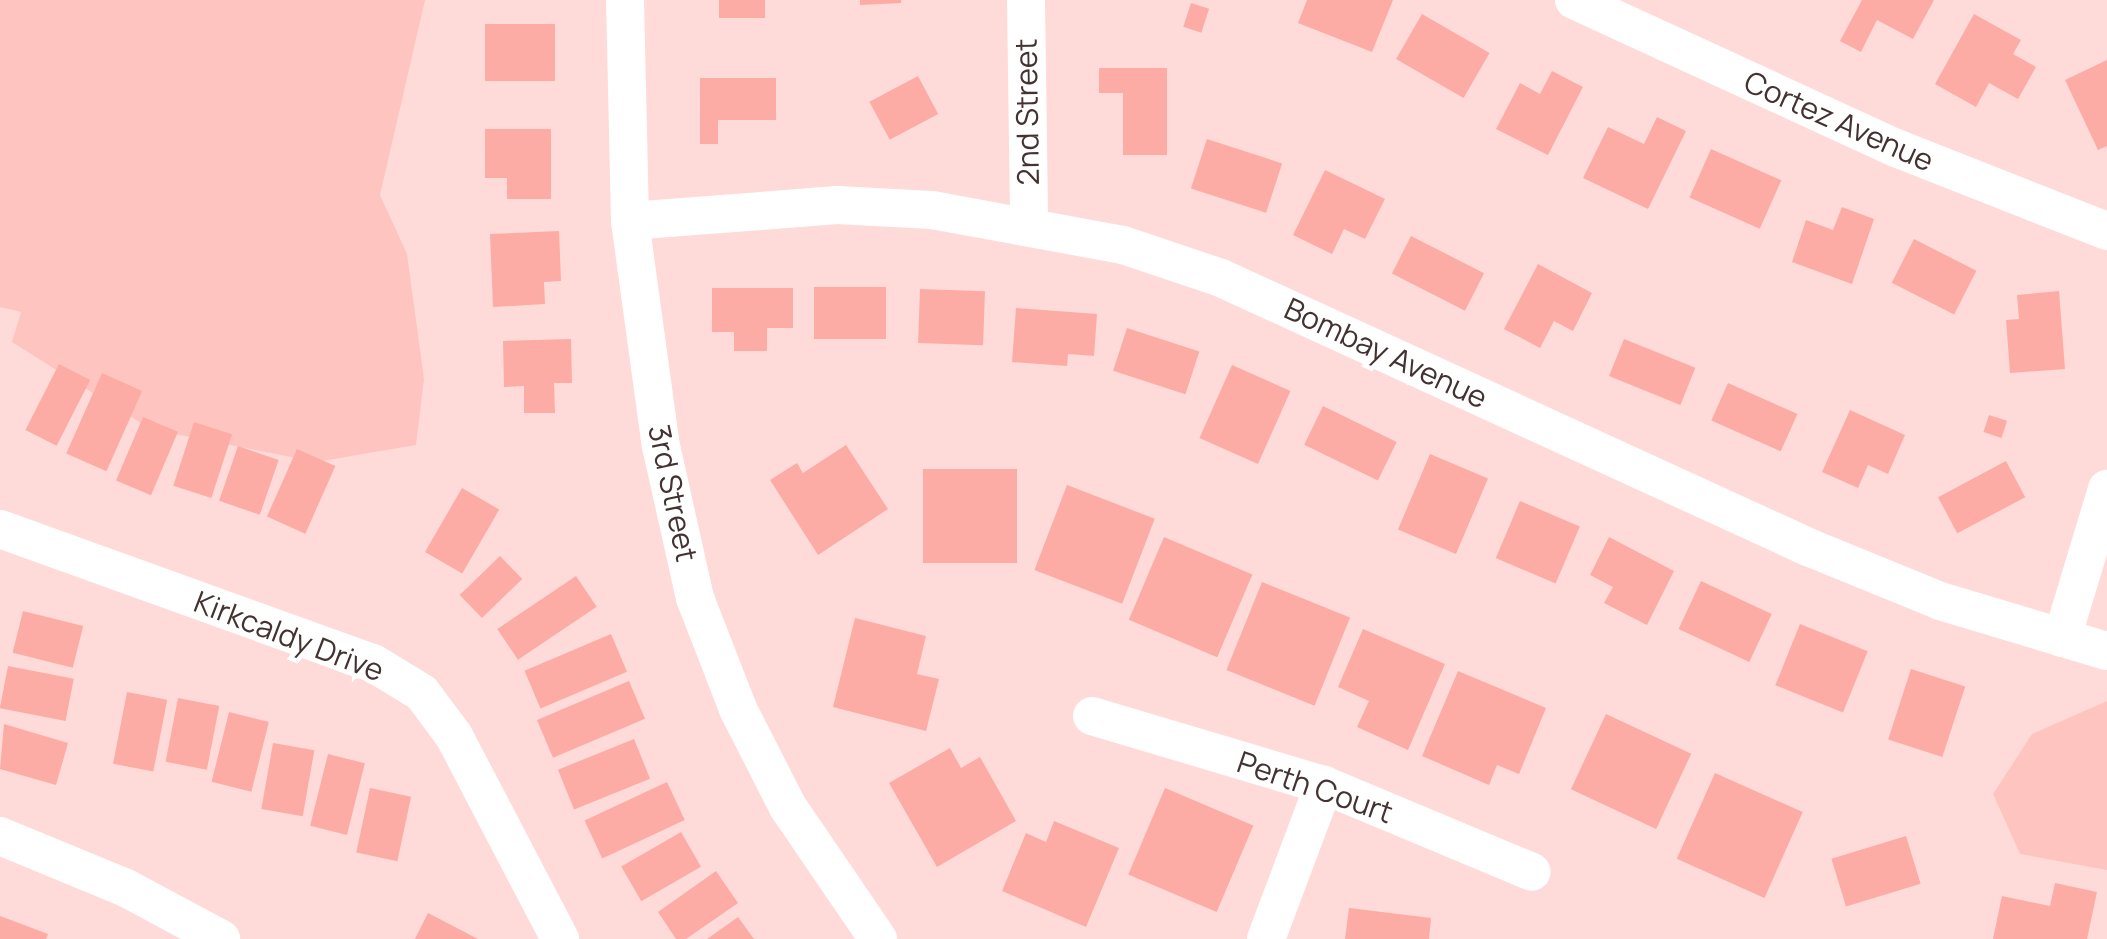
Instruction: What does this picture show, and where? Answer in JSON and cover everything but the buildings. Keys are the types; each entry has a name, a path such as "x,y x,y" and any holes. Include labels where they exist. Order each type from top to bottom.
{"street":[{"name":"3rd Street","path":"624,0 630,220 661,446 696,598 738,709 788,806 878,939"},
{"name":"2nd Street","path":"1026,0 1030,224"},
{"name":"Cortez Avenue","path":"1574,0 1896,148 2107,231"},
{"name":"Bombay Avenue","path":"630,220 837,206 932,210 1030,224 1222,278 1808,547 1940,602 2107,651"},
{"path":"2062,638 2107,488"},
{"name":"Kirkcaldy Drive","path":"0,529 372,663 422,694 454,736 560,939"},
{"name":"Perth Court","path":"1092,716 1324,784 1532,872"},
{"path":"1266,939 1324,784"},
{"path":"0,836 126,888 221,939"}],"shaded area":[{"path":"0,0 425,0 380,195 407,254 424,379 416,445 316,462 150,429 12,342 21,312 0,307"},
{"path":"2107,701 2107,870 2020,854 1993,794 2032,734"}]}
